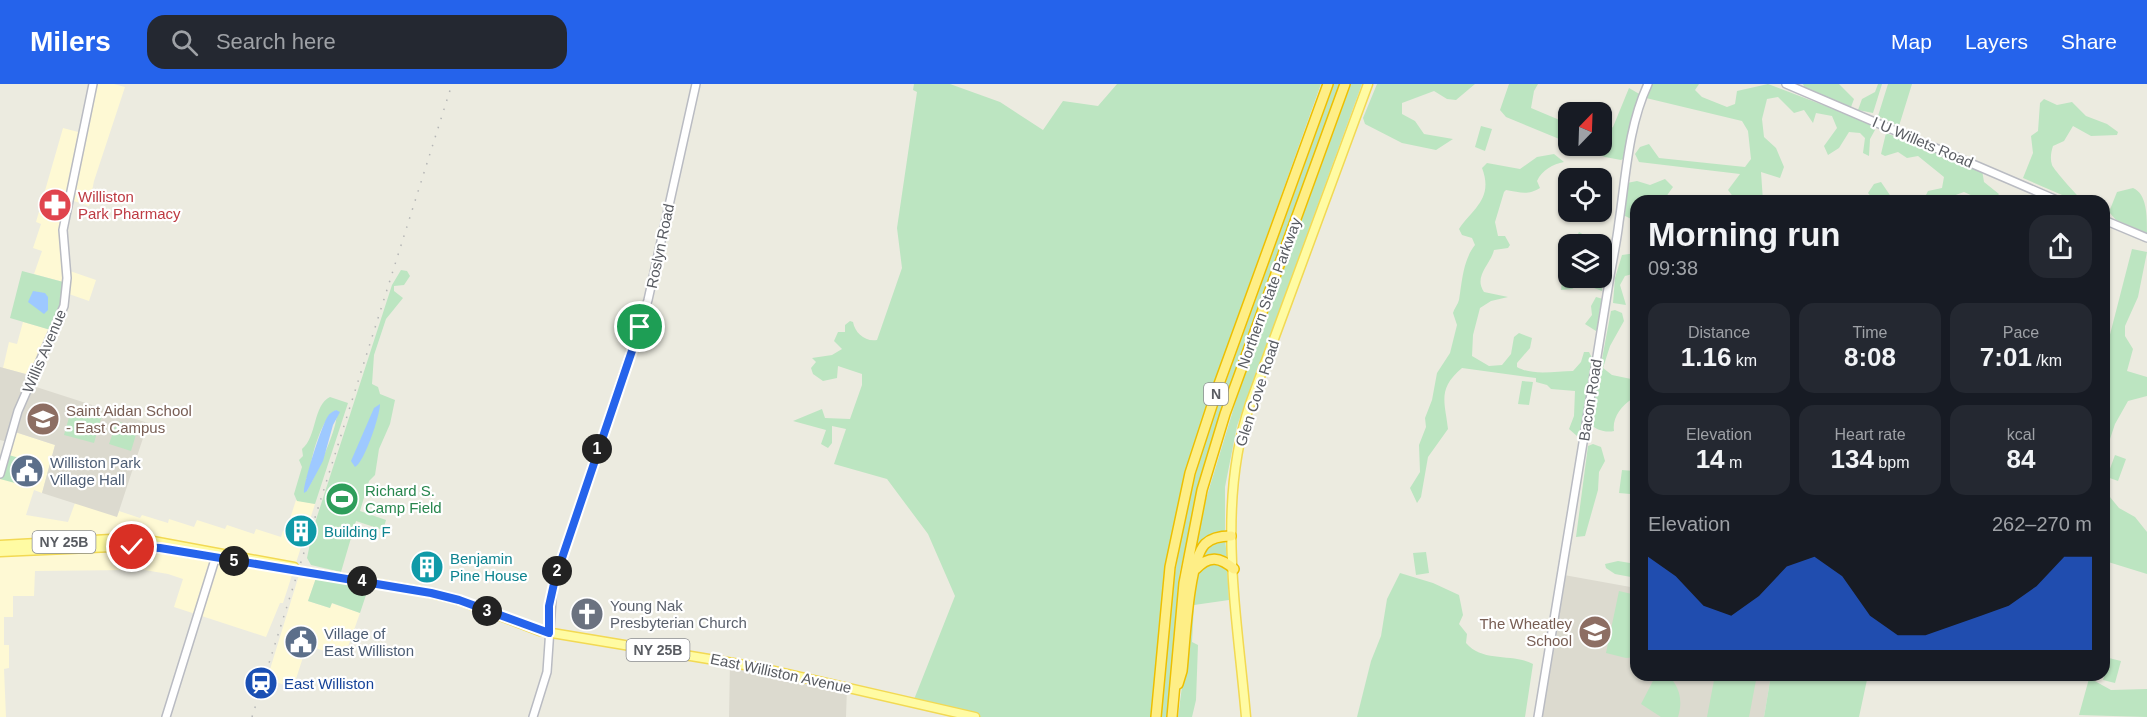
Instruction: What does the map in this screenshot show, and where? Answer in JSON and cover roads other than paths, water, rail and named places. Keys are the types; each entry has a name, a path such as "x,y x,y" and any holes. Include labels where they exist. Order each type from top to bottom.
{"highway":[{"name":"Northern State Parkway","path":"1156,717 1170,567 1190,473 1216,391 1328,84"},
{"name":"Northern State Parkway","path":"1172,717 1185,576 1204,482 1225,414 1345,84"},
{"path":"1173,701 1182,671 1188,611 1196,569 1206,544 1215,538 1231,536"},
{"path":"1196,569 1203,562 1215,558 1234,569"}],"main road":[{"name":"Glen Cove Road","path":"1246,717 1231,536 1233,479 1245,421 1368,84"},
{"name":"NY 25B","path":"0,545 162,541 217,554"},
{"name":"NY 25B","path":"0,552 132,547 217,554"},
{"name":"East Williston Avenue","path":"217,554 279,562 308,572 453,598 549,633 757,667 975,717"}],"street":[{"name":"Willis Avenue","path":"0,474 18,411 64,306 67,278 63,230 93,84"},
{"name":"Roslyn Road","path":"533,717 546,676 549,606 555,579 648,300 696,84"},
{"name":"Bacon Road","path":"1538,717 1570,533 1584,425 1620,220 1623,181 1634,127 1648,84"},
{"name":"I U Willets Road","path":"1786,84 2045,195"},
{"path":"2110,223 2147,238"},
{"path":"166,717 217,554"}],"water":[{"path":"33,291 45,293 48,297 48,310 44,314 28,302"},
{"path":"380,404 371,438 363,457 355,467 351,461 374,408"},
{"path":"336,410 340,412 333,425 323,461 304,493 321,431 328,416"}],"railway":[{"path":"252,717 452,84"}],"place":[{"name":"Williston Park Pharmacy","path":"55,205"},
{"name":"Saint Aidan School - East Campus","path":"43,419"},
{"name":"Williston Park Village Hall","path":"27,471"},
{"name":"Richard S. Camp Field","path":"342,499"},
{"name":"Building F","path":"301,531"},
{"name":"Benjamin Pine House","path":"427,567"},
{"name":"Young Nak Presbyterian Church","path":"587,614"},
{"name":"The Wheatley School","path":"1595,632"},
{"name":"Village of East Williston","path":"301,642"},
{"name":"East Williston","path":"261,683"}]}
